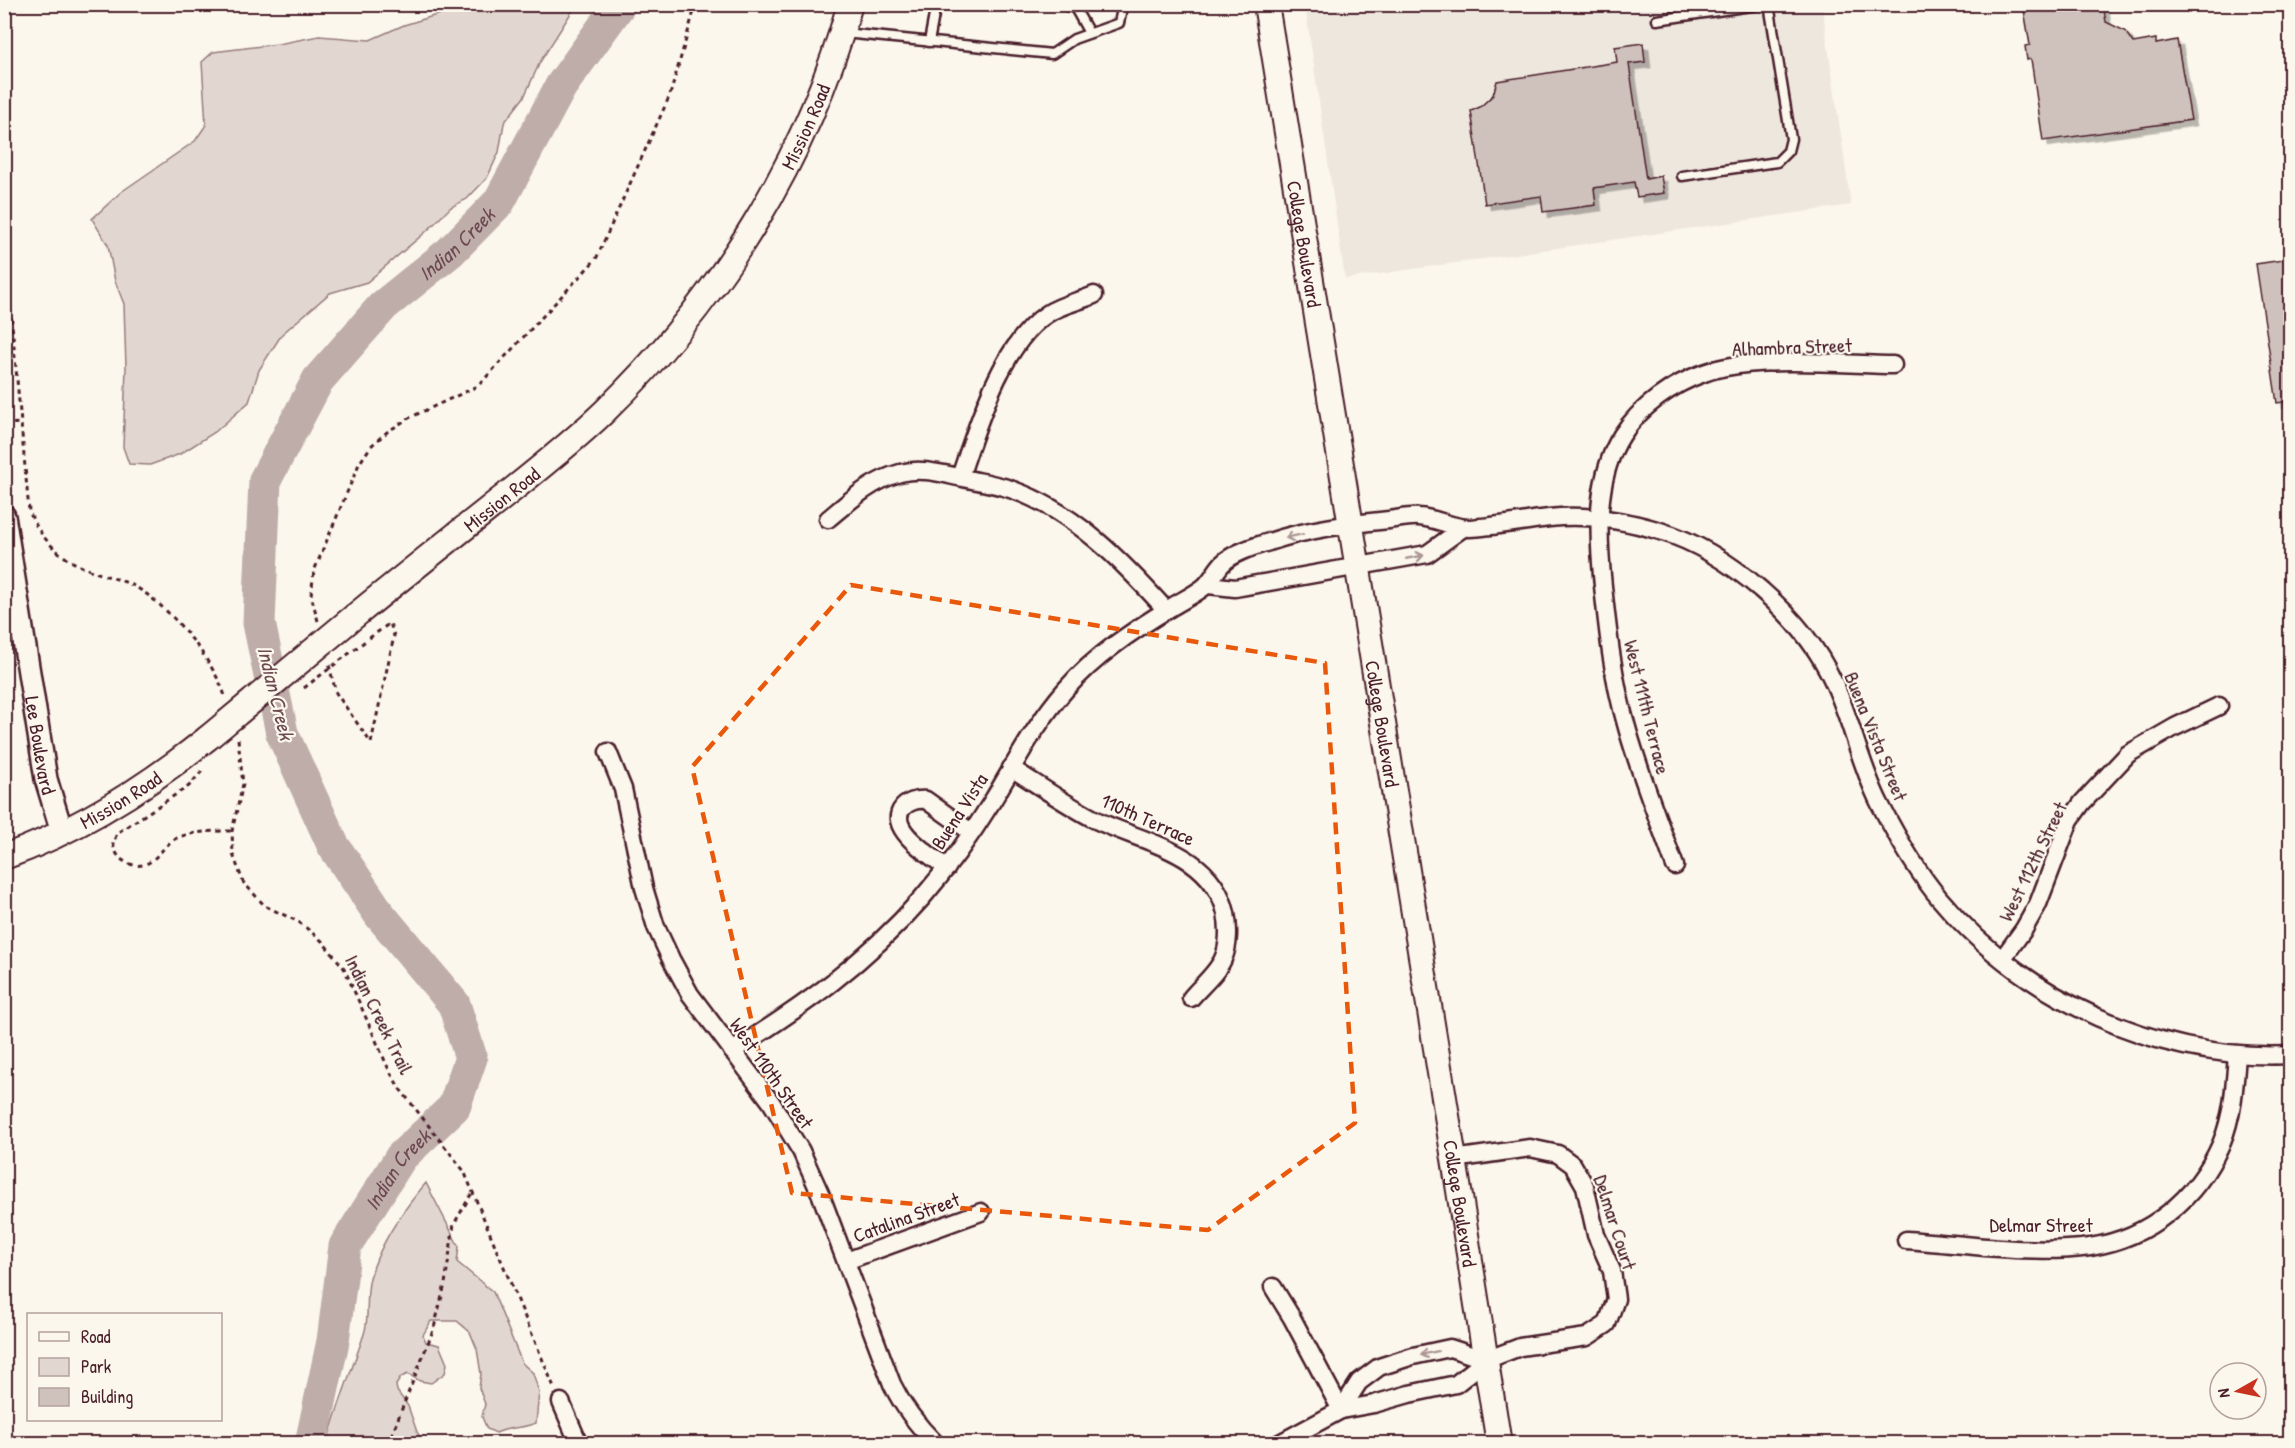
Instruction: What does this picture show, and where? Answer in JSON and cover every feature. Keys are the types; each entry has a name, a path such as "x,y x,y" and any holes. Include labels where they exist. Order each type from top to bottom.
{"main road":[{"name":"Mission Road","path":"4,857 83,824 183,758 604,412 698,308 762,212 802,136 838,48 850,4"},
{"name":"College Boulevard","path":"1266,4 1359,567 1498,1443"}],"street":[{"path":"960,477 983,410 1014,350 1026,333 1045,315 1066,304 1094,296"},
{"name":"Alhambra Street","path":"1599,518 1604,485 1621,437 1638,414 1684,381 1705,373 1733,367 1781,363 1893,365"},
{"path":"828,519 870,484 900,473 919,470 1012,489 1046,504 1091,534 1141,582 1166,610"},
{"name":"Lee Boulevard","path":"4,516 46,779 63,832"},
{"name":"Buena Vista Street","path":"1351,524 1420,517 1464,528 1555,517 1599,518 1628,523 1686,540 1722,561 1752,583 1792,621 1816,651 1833,680 1868,778 1882,808 1920,873 1942,902 2003,958 2045,989 2105,1021 2165,1042 2237,1054 2290,1055"},
{"name":"West 111th Terrace","path":"1599,518 1599,554 1607,628 1617,686 1644,783 1675,866"},
{"name":"Buena Vista","path":"732,1051 831,985 876,947 922,898 971,832 1036,726 1067,687 1098,658 1166,610 1208,585 1225,560 1271,541 1351,524"},
{"name":"Buena Vista Street","path":"1359,567 1427,554 1464,528"},
{"path":"1208,585 1235,588 1359,567"},
{"name":"West 112th Street","path":"2003,958 2024,929 2038,904 2070,820 2082,803 2128,754 2175,727 2219,706"},
{"name":"West 110th Street","path":"608,752 623,789 644,888 656,927 690,994 771,1102 801,1151 820,1193 900,1400 917,1426 936,1443"},
{"name":"110th Terrace","path":"1011,768 1097,820 1193,862 1211,879 1223,900 1228,922 1227,942 1223,959 1191,998"},
{"path":"947,867 903,833 899,823 899,815 903,807 919,799 926,800 971,832"},
{"name":"Delmar Street","path":"1906,1240 2031,1249 2087,1247 2108,1244 2163,1219 2208,1171 2221,1142 2231,1107 2237,1054"},
{"name":"Delmar Court","path":"1454,1159 1530,1148 1558,1154 1573,1165 1585,1186 1596,1234 1612,1271 1616,1299 1607,1324 1587,1337 1520,1347 1486,1360"},
{"name":"Catalina Street","path":"846,1262 981,1212"},
{"path":"1273,1287 1293,1318 1341,1410"},
{"path":"1341,1410 1359,1382 1379,1367 1413,1356 1450,1348 1486,1360"},
{"path":"1278,1443 1341,1410 1456,1384 1486,1360"},
{"path":"561,1402 579,1443"}],"lane":[{"path":"929,42 936,4"},
{"path":"1058,4 1075,6 1089,33"},
{"path":"842,33 1052,54 1074,39 1119,23 1123,4"},
{"path":"1657,20 1764,4"},
{"path":"1683,176 1777,162 1788,151 1791,139 1769,4"}],"path":[{"path":"320,628 311,595 314,571 359,464 371,446 387,432 409,418 478,387 596,259 670,95 696,4"},
{"path":"4,237 29,511 37,530 66,559 132,585 148,595 204,654 221,685 228,706"},
{"path":"4,424 22,423"},
{"path":"328,661 336,693 371,743 394,636 390,623 368,639"},
{"name":"Indian Creek Trail","path":"237,738 243,784 232,831 233,854 243,882 265,906 299,922 322,941 344,968 389,1070 400,1089 464,1171 561,1402"},
{"path":"208,764 189,786 117,833 112,844 116,855 127,863 137,866 149,863 174,840 195,832 232,831"},
{"path":"388,1443 434,1328 445,1284 454,1224 473,1191"},
{"path":"392,1435 420,1443"}],"highlighted area":[{"path":"851,585 1325,663 1355,1123 1208,1230 792,1193 692,767"}],"shaded area":[{"path":"1305,5 1822,5 1851,205 1345,279"}],"green space":[{"path":"523,4 576,5 540,62 524,97 504,123 499,152 487,178 467,199 451,207 428,230 367,282 330,293 282,334 259,370 249,402 215,432 180,454 150,465 129,464 123,447 126,368 124,304 115,281 108,245 92,219 121,192 195,141 206,125 202,62 213,52 319,36 370,40 404,25 440,14"},
{"path":"426,1183 459,1247 457,1262 493,1292 522,1363 533,1373 539,1392 536,1423 496,1433 487,1429 482,1417 485,1404 479,1388 481,1374 477,1349 470,1332 457,1321 431,1321 423,1335 426,1342 439,1345 447,1364 445,1373 431,1383 420,1381 408,1374 401,1377 396,1385 424,1443 327,1443 364,1334 370,1278 374,1265 393,1228"}],"building":[{"path":"2023,4 2103,4 2106,22 2125,31 2133,43 2156,39 2156,44 2177,40 2191,120 2043,141 2031,59 2027,60 2025,46 2030,45"},
{"path":"1643,43 1645,62 1629,64 1646,179 1661,176 1664,193 1637,197 1634,182 1594,188 1596,205 1543,212 1541,196 1485,204 1471,111 1480,107 1493,95 1497,81 1617,62 1615,47"},
{"path":"2290,259 2290,401 2277,403 2256,264"}],"waterway":[{"name":"Indian Creek","path":"311,1444 333,1341 345,1246 401,1157 454,1107 471,1058 454,1004 380,915 333,845 282,733 259,623 265,480 318,380 383,306 450,252 499,202 561,86 620,4"}]}
